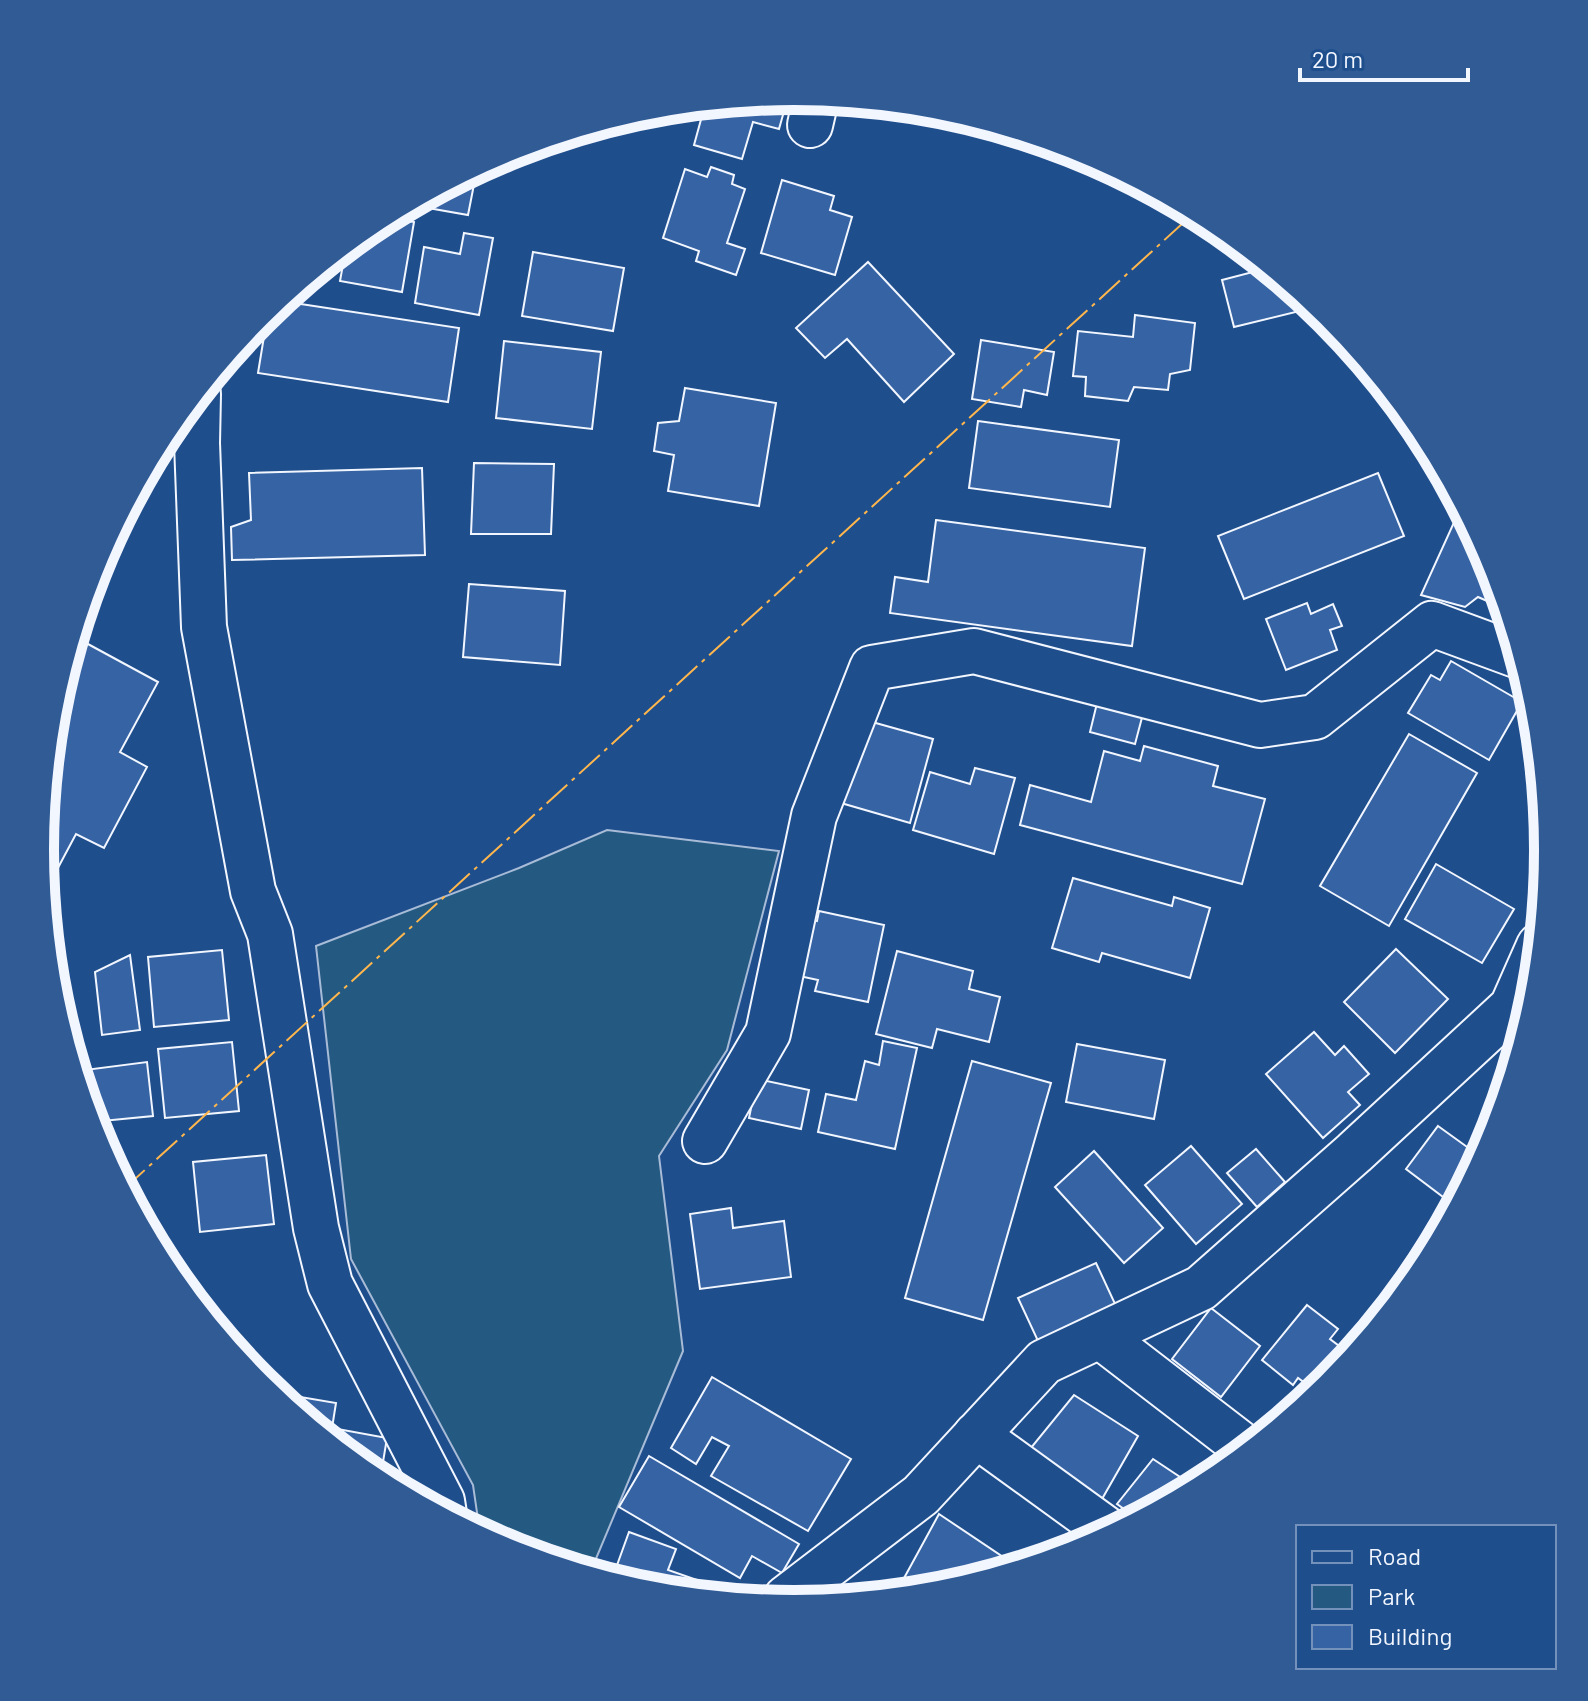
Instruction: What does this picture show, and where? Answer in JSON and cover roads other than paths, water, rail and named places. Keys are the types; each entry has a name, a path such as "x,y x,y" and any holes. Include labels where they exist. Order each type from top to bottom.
{"street":[{"path":"198,413 204,627 253,891 270,934 316,1228 330,1284 442,1500"},
{"path":"705,1141 768,1033 814,816 872,668 974,651 1260,725 1315,717 1432,624 1507,651"},
{"path":"797,1590 921,1495 1044,1362 1201,1288 1512,1007 1522,985"},
{"path":"1100,1336 1238,1442"},
{"path":"976,1435 1099,1524"}]}
